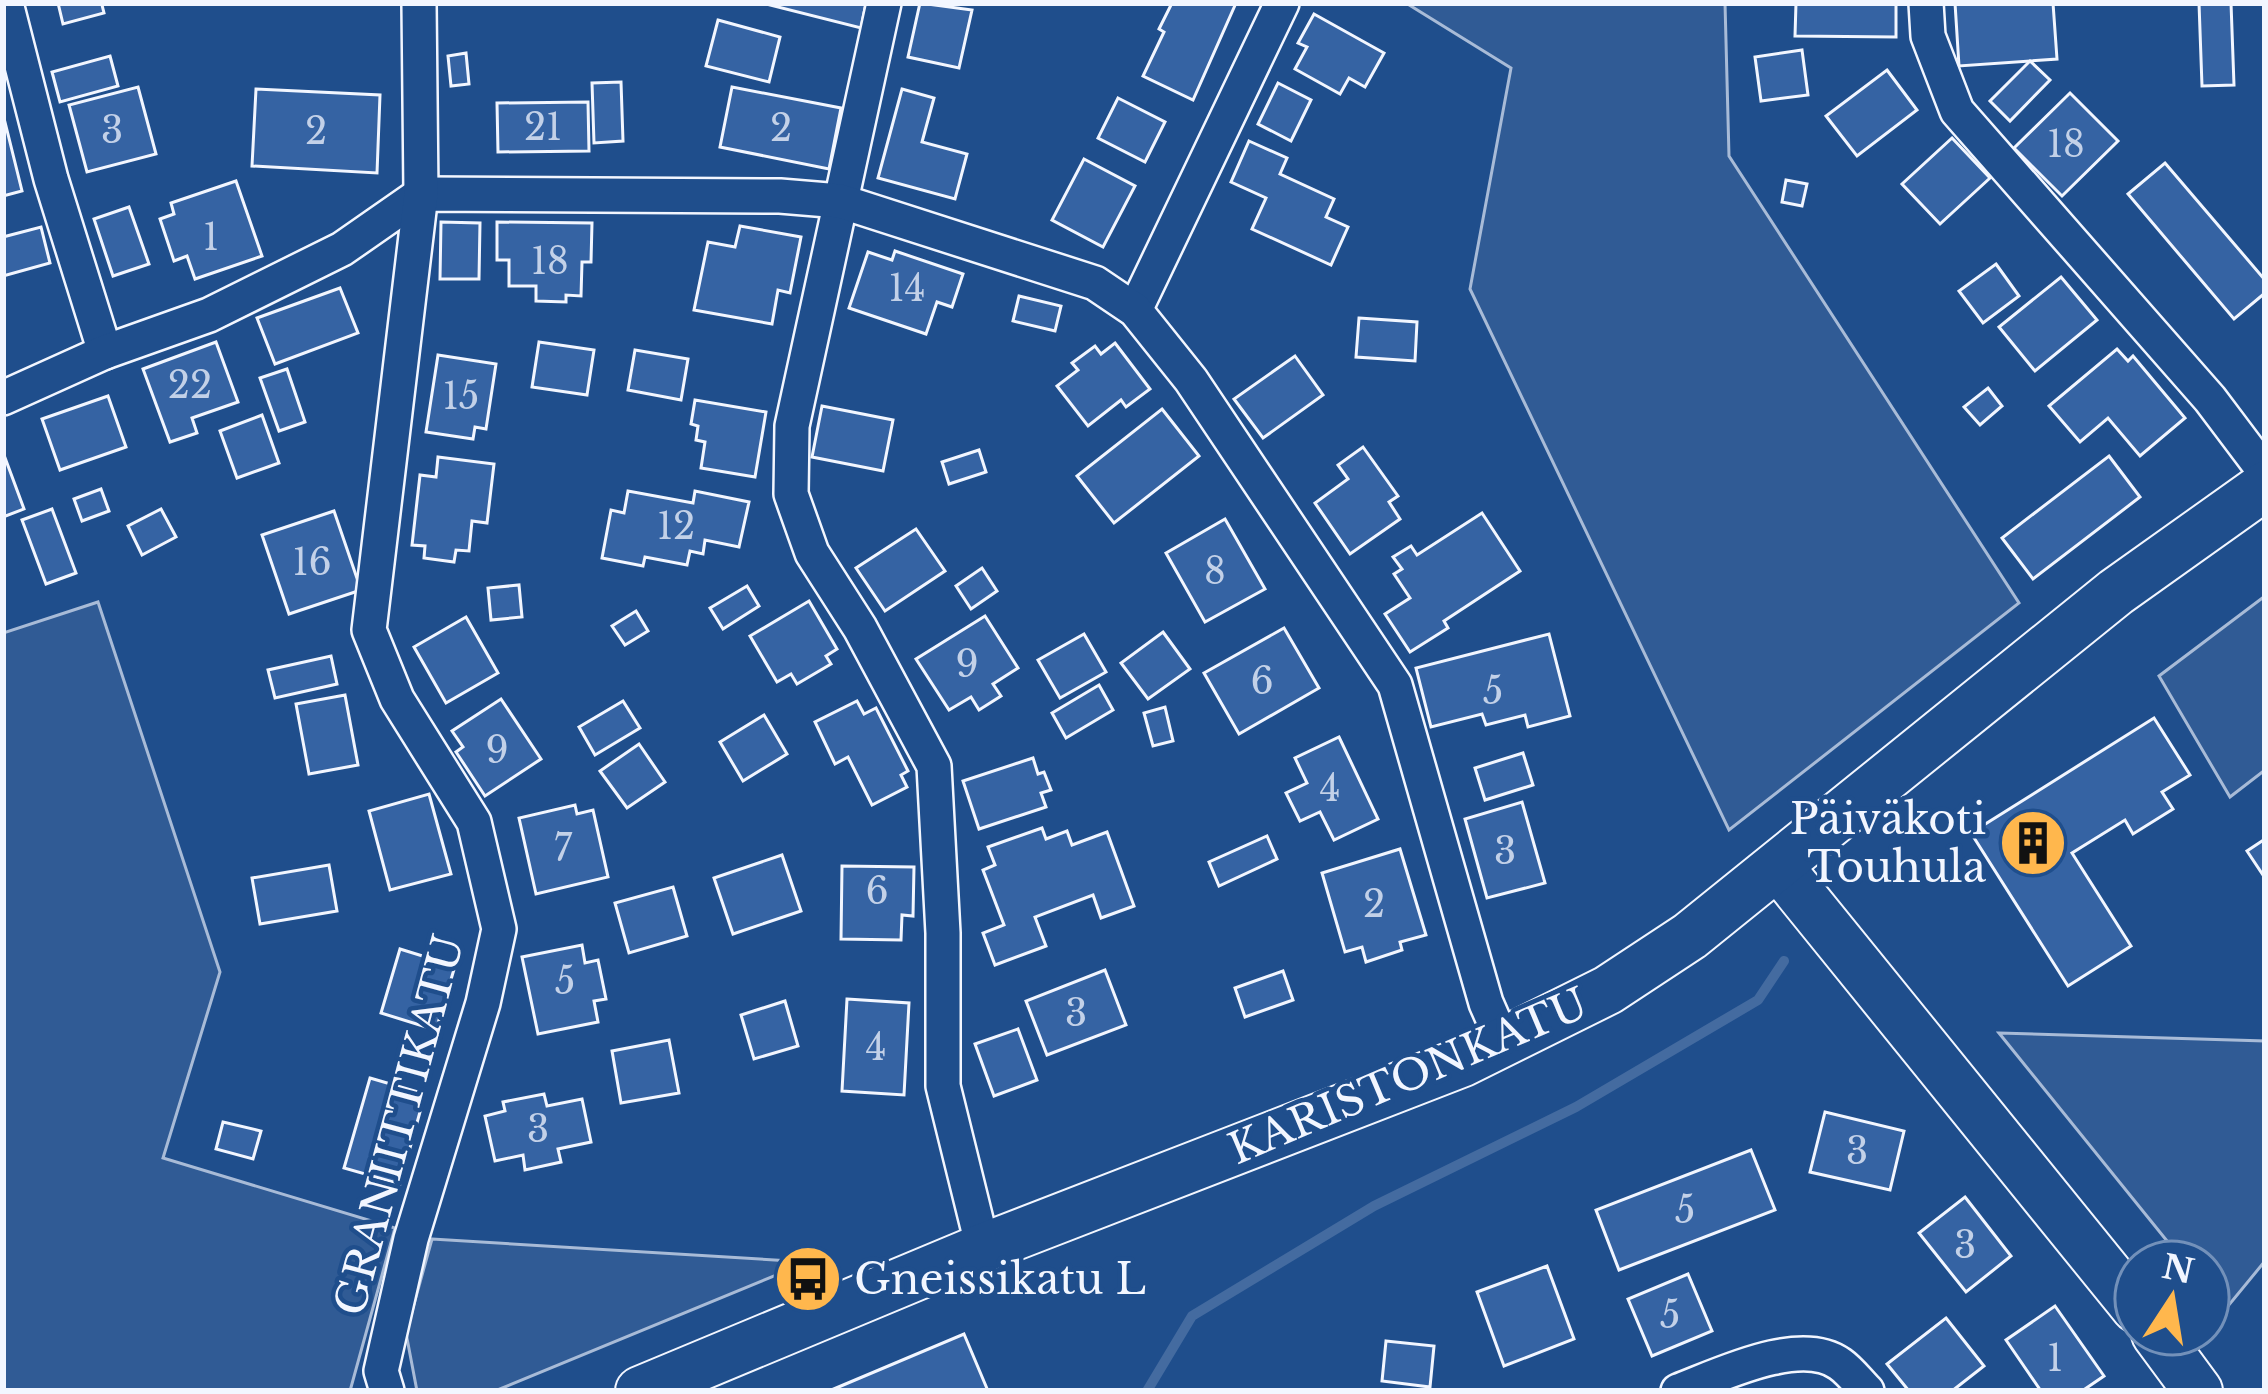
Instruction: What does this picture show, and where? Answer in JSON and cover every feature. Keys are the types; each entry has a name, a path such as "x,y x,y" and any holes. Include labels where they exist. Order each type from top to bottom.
{"street":[{"path":"6,3 51,179 104,352"},
{"name":"GRANIITTIKATU","path":"387,1391 381,1371 411,1239 483,1004 499,929 474,822 398,699 369,630 421,194 419,3"},
{"path":"884,3 792,426 790,494 812,554 860,628 934,766 943,933 943,1086 982,1248"},
{"path":"1135,310 1282,3"},
{"path":"1926,3 1928,36 1957,110 2210,399 2265,472"},
{"path":"3,398 104,352 209,315 323,258 421,194 780,196 840,201 1095,283 1135,310 1191,380 1395,685 1486,1003 1504,1044"},
{"name":"KARISTONKATU","path":"640,1391 694,1381 982,1248 1504,1044 1608,990 1690,936 2116,592 2265,486"},
{"path":"1778,866 2112,1278"},
{"path":"1678,1391 1765,1358 1802,1355 1837,1361 1867,1391"},
{"path":"2174,1358 2198,1391"}],"shaded area":[{"path":"1406,3 1725,3 1729,156 2019,603 1729,830 1470,289 1511,68"},
{"path":"2265,596 2265,770 2230,797 2159,676"},
{"path":"98,602 220,972 163,1158 395,1228 350,1391 3,1391 3,633"},
{"path":"1999,1033 2265,1041 2265,1261 2232,1301 2232,1238 2165,1238"},
{"path":"432,1239 808,1262 495,1391 417,1391 406,1333"}],"building":[{"path":"58,3 111,3 102,5 104,13 63,24"},
{"path":"762,3 866,3 861,28"},
{"path":"920,3 972,10 959,68 908,57"},
{"path":"1172,3 1236,3 1193,100 1143,76"},
{"path":"1796,3 1896,3 1896,37 1795,36"},
{"path":"1955,3 2053,3 2057,59 1959,66"},
{"path":"2199,3 2231,3 2234,85 2202,86"},
{"path":"1314,14 1384,53 1365,87 1349,78 1340,94 1295,69 1307,47 1298,43"},
{"path":"718,20 780,37 769,82 706,66"},
{"path":"1802,50 1808,95 1761,101 1755,57"},
{"path":"466,53 469,84 451,86 448,56"},
{"path":"110,56 118,86 60,102 52,72"},
{"path":"2030,61 2050,80 2010,121 1990,101"},
{"path":"1887,70 1917,110 1857,156 1826,116"},
{"path":"621,82 623,141 594,143 592,83"},
{"path":"1278,83 1311,100 1291,141 1258,124"},
{"path":"138,87 156,154 87,172 69,105"},
{"path":"732,87 841,108 829,169 720,147"},
{"path":"256,89 380,95 377,173 252,166"},
{"path":"902,89 934,98 922,142 967,154 955,199 878,178"},
{"path":"2070,93 2118,141 2062,196 2014,148"},
{"path":"1118,98 1165,122 1145,162 1098,138"},
{"path":"588,102 589,151 498,152 497,103"},
{"path":"3,114 22,191 3,196"},
{"path":"1952,138 1990,178 1940,224 1902,184"},
{"path":"1249,141 1287,158 1280,174 1334,199 1326,217 1348,227 1331,265 1252,229 1266,198 1231,182"},
{"path":"1084,159 1135,186 1103,247 1052,220"},
{"path":"2165,163 2265,280 2265,293 2234,319 2128,194"},
{"path":"1786,180 1807,184 1802,206 1782,202"},
{"path":"236,181 262,256 195,279 187,256 174,261 160,219 174,214 171,203"},
{"path":"129,207 149,264 113,276 94,219"},
{"path":"441,222 480,223 479,279 440,279"},
{"path":"497,222 592,223 591,262 582,262 581,296 566,295 566,302 536,301 536,286 509,286 509,260 497,260"},
{"path":"740,226 801,237 790,293 778,290 772,324 694,310 708,242 735,247"},
{"path":"41,227 50,263 3,276 3,237"},
{"path":"895,251 963,274 952,307 937,302 926,334 849,308 868,252 892,260"},
{"path":"1996,264 2019,296 1983,323 1959,291"},
{"path":"2061,277 2097,320 2035,371 1999,327"},
{"path":"340,288 358,333 275,364 257,318"},
{"path":"1019,296 1061,306 1055,331 1013,321"},
{"path":"1359,318 1417,322 1415,361 1356,357"},
{"path":"216,342 238,402 192,418 197,433 170,442 143,369"},
{"path":"539,342 594,350 587,395 532,387"},
{"path":"1115,343 1150,389 1126,407 1121,400 1088,426 1057,386 1078,370 1072,363 1095,346 1101,354"},
{"path":"2117,349 2128,361 2133,356 2185,418 2140,456 2108,418 2080,442 2049,406"},
{"path":"635,350 688,359 681,400 628,390"},
{"path":"438,355 496,364 486,429 475,427 473,439 426,432"},
{"path":"1295,356 1323,395 1263,438 1234,399"},
{"path":"287,369 305,422 279,431 260,378"},
{"path":"1988,388 2002,406 1980,425 1964,407"},
{"path":"108,396 126,447 60,470 42,419"},
{"path":"695,400 766,412 755,477 701,468 705,442 696,440 698,426 691,424"},
{"path":"822,406 893,420 883,471 812,457"},
{"path":"1162,409 1199,456 1114,523 1077,476"},
{"path":"262,415 279,463 237,478 220,431"},
{"path":"1363,447 1398,496 1389,502 1400,519 1350,554 1315,503 1348,479 1338,465"},
{"path":"979,450 986,472 949,484 942,462"},
{"path":"3,456 24,509 3,517"},
{"path":"2109,456 2140,497 2033,579 2002,538"},
{"path":"438,457 494,464 487,523 472,521 469,551 456,550 454,562 424,558 425,546 412,545 420,475 436,477"},
{"path":"101,489 109,511 82,521 74,499"},
{"path":"628,491 693,503 695,491 749,502 739,547 705,540 703,554 690,551 687,565 645,557 643,566 602,558 611,510 624,513"},
{"path":"52,509 76,573 46,584 22,520"},
{"path":"161,509 176,537 142,555 128,526"},
{"path":"334,511 361,590 289,614 262,535"},
{"path":"1482,513 1520,571 1444,621 1448,628 1410,652 1385,614 1410,598 1394,574 1402,569 1393,557 1411,546 1417,555"},
{"path":"1225,519 1265,589 1205,622 1166,553"},
{"path":"916,529 945,571 885,611 856,568"},
{"path":"982,568 997,591 971,609 956,586"},
{"path":"519,585 522,617 491,620 488,588"},
{"path":"747,586 759,606 723,629 710,608"},
{"path":"809,601 837,649 826,656 831,664 797,684 791,674 777,682 750,636"},
{"path":"636,611 648,631 625,645 612,626"},
{"path":"985,616 1018,668 993,684 1001,696 979,710 971,697 949,710 916,659"},
{"path":"466,617 498,673 446,703 414,647"},
{"path":"1284,628 1319,688 1239,734 1204,673"},
{"path":"1163,632 1190,669 1148,699 1121,663"},
{"path":"1084,634 1106,672 1060,698 1038,660"},
{"path":"1549,634 1570,716 1528,727 1525,715 1486,725 1482,714 1431,727 1416,668"},
{"path":"331,656 337,684 275,698 268,670"},
{"path":"1099,685 1113,710 1066,738 1052,713"},
{"path":"345,695 358,765 309,774 296,704"},
{"path":"501,699 541,759 485,796 456,752 463,747 452,731"},
{"path":"623,701 640,728 595,755 579,727"},
{"path":"857,701 864,714 876,708 908,771 901,775 907,787 872,805 848,757 835,764 815,722"},
{"path":"1165,707 1173,741 1153,746 1144,713"},
{"path":"764,715 787,754 743,781 720,742"},
{"name":"Päiväkoti Touhula","path":"2154,718 2190,775 2162,792 2173,809 2133,834 2125,820 2072,853 2131,946 2068,986 1971,833"},
{"path":"1339,737 1378,819 1334,840 1320,812 1300,821 1286,793 1307,783 1295,758"},
{"path":"639,744 665,782 627,808 600,771"},
{"path":"1523,753 1533,785 1485,800 1475,768"},
{"path":"1033,758 1051,790 1041,793 1046,807 979,829 963,781"},
{"path":"429,794 451,874 390,890 369,811"},
{"path":"1522,802 1545,883 1487,898 1465,819"},
{"path":"575,805 577,814 593,810 608,877 536,894 519,818"},
{"path":"1042,828 1046,839 1067,831 1072,845 1107,832 1134,906 1101,918 1093,895 1035,917 1046,946 995,965 983,933 1004,925 983,870 995,865 988,847"},
{"path":"1267,836 1277,859 1219,886 1209,862"},
{"path":"2265,839 2265,878 2247,851"},
{"path":"1400,849 1426,935 1400,942 1402,950 1366,962 1362,947 1345,952 1322,873"},
{"path":"782,855 801,911 733,934 714,878"},
{"path":"329,865 337,911 260,924 252,878"},
{"path":"842,866 914,867 913,916 902,915 901,940 841,939"},
{"path":"673,887 687,936 629,953 615,903"},
{"path":"582,945 585,963 598,960 606,999 594,1001 598,1022 538,1034 522,957"},
{"path":"400,949 455,966 436,1030 381,1013"},
{"path":"1105,970 1126,1025 1047,1055 1026,1001"},
{"path":"1283,971 1293,1000 1245,1017 1235,988"},
{"path":"847,999 909,1003 904,1095 842,1091"},
{"path":"785,1001 798,1046 754,1059 741,1015"},
{"path":"1018,1029 1037,1080 994,1096 975,1044"},
{"path":"669,1040 679,1093 621,1103 612,1051"},
{"path":"370,1078 425,1094 400,1184 344,1168"},
{"path":"544,1094 547,1106 582,1099 591,1142 558,1149 561,1162 525,1170 523,1155 495,1161 485,1116 505,1111 503,1102"},
{"path":"1825,1112 1904,1131 1890,1190 1810,1172"},
{"path":"223,1122 261,1131 253,1159 216,1149"},
{"path":"1751,1150 1775,1210 1619,1270 1596,1210"},
{"path":"1965,1197 2011,1256 1966,1292 1919,1233"},
{"path":"1547,1266 1574,1339 1504,1366 1477,1292"},
{"path":"1688,1274 1712,1331 1652,1356 1628,1299"},
{"path":"2055,1306 2104,1376 2082,1391 2041,1391 2006,1340"},
{"path":"1946,1318 1984,1366 1952,1391 1909,1391 1887,1364"},
{"path":"964,1334 988,1391 829,1391"},
{"path":"1386,1341 1434,1346 1430,1387 1382,1381"}],"waterway":[{"path":"1147,1391 1192,1316 1374,1206 1576,1107 1758,1000 1784,961"}],"place":[{"name":"Päiväkoti Touhula","path":"2033,843"},
{"name":"Gneissikatu L","path":"808,1279"}]}
